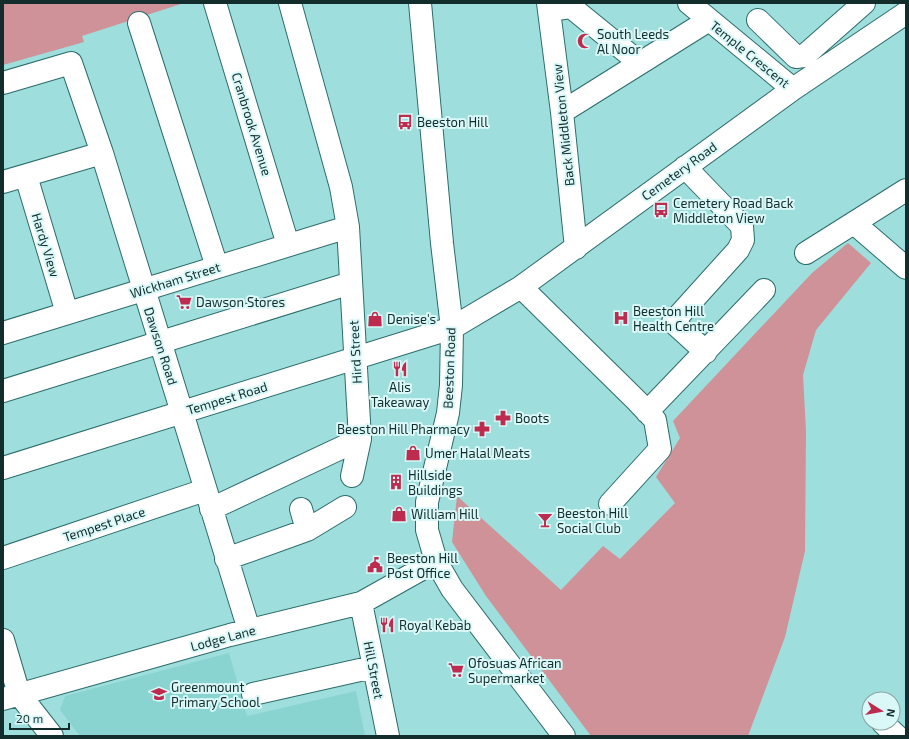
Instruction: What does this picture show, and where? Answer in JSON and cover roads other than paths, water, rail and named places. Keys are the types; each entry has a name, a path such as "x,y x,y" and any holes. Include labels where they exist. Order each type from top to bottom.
{"street":[{"name":"Cranbrook Avenue","path":"215,3 288,246"},
{"name":"Hird Street","path":"290,3 342,187 348,227 360,439 352,476"},
{"name":"Beeston Road","path":"420,3 442,243 452,328 451,385 448,413 427,502 427,530 436,561 452,589 564,736"},
{"name":"Temple Crescent","path":"689,3 793,89"},
{"path":"758,20 796,57 804,56 864,3"},
{"path":"548,6 571,7 640,63"},
{"name":"Back Middleton View","path":"548,6 562,112 576,248"},
{"name":"Cemetery Road","path":"452,328 521,287 793,89 906,13"},
{"path":"562,112 708,20"},
{"path":"139,24 217,267"},
{"name":"Dawson Road","path":"3,83 71,63 102,154 249,630"},
{"path":"3,182 102,154"},
{"path":"685,167 742,226 743,240 738,250 673,322 706,352"},
{"name":"Hardy View","path":"26,176 67,313"},
{"path":"806,253 855,224 906,190"},
{"path":"855,224 906,268"},
{"name":"Wickham Street","path":"3,333 348,227"},
{"path":"3,391 351,283"},
{"path":"521,287 655,420 660,449 610,504"},
{"path":"647,412 764,290"},
{"name":"Tempest Road","path":"3,468 452,328"},
{"name":"Tempest Place","path":"3,558 208,500 360,439"},
{"path":"226,559 307,530 345,507"},
{"path":"301,509 307,530"},
{"name":"Lodge Lane","path":"11,696 249,630 361,603 436,561"},
{"name":"Hill Street","path":"361,603 388,736"},
{"path":"3,640 11,696 52,736"},
{"path":"253,694 373,667"}],"place":[{"name":"South Leeds Al Noor","path":"585,41"},
{"name":"Beeston Hill","path":"405,122"},
{"name":"Cemetery Road Back Middleton View","path":"661,210"},
{"name":"Dawson Stores","path":"184,302"},
{"name":"Beeston Hill Health Centre","path":"621,318"},
{"name":"Denise's","path":"375,319"},
{"name":"Alis Takeaway","path":"400,369"},
{"name":"Boots","path":"503,418"},
{"name":"Beeston Hill Pharmacy","path":"482,429"},
{"name":"Umer Halal Meats","path":"413,453"},
{"name":"Hillside Buildings","path":"396,482"},
{"name":"William Hill","path":"399,514"},
{"name":"Beeston Hill Social Club","path":"545,520"},
{"name":"Beeston Hill Post Office","path":"375,565"},
{"name":"Royal Kebab","path":"387,625"},
{"name":"Ofosuas African Supermarket","path":"456,670"},
{"name":"Greenmount Primary School","path":"159,694"}]}
